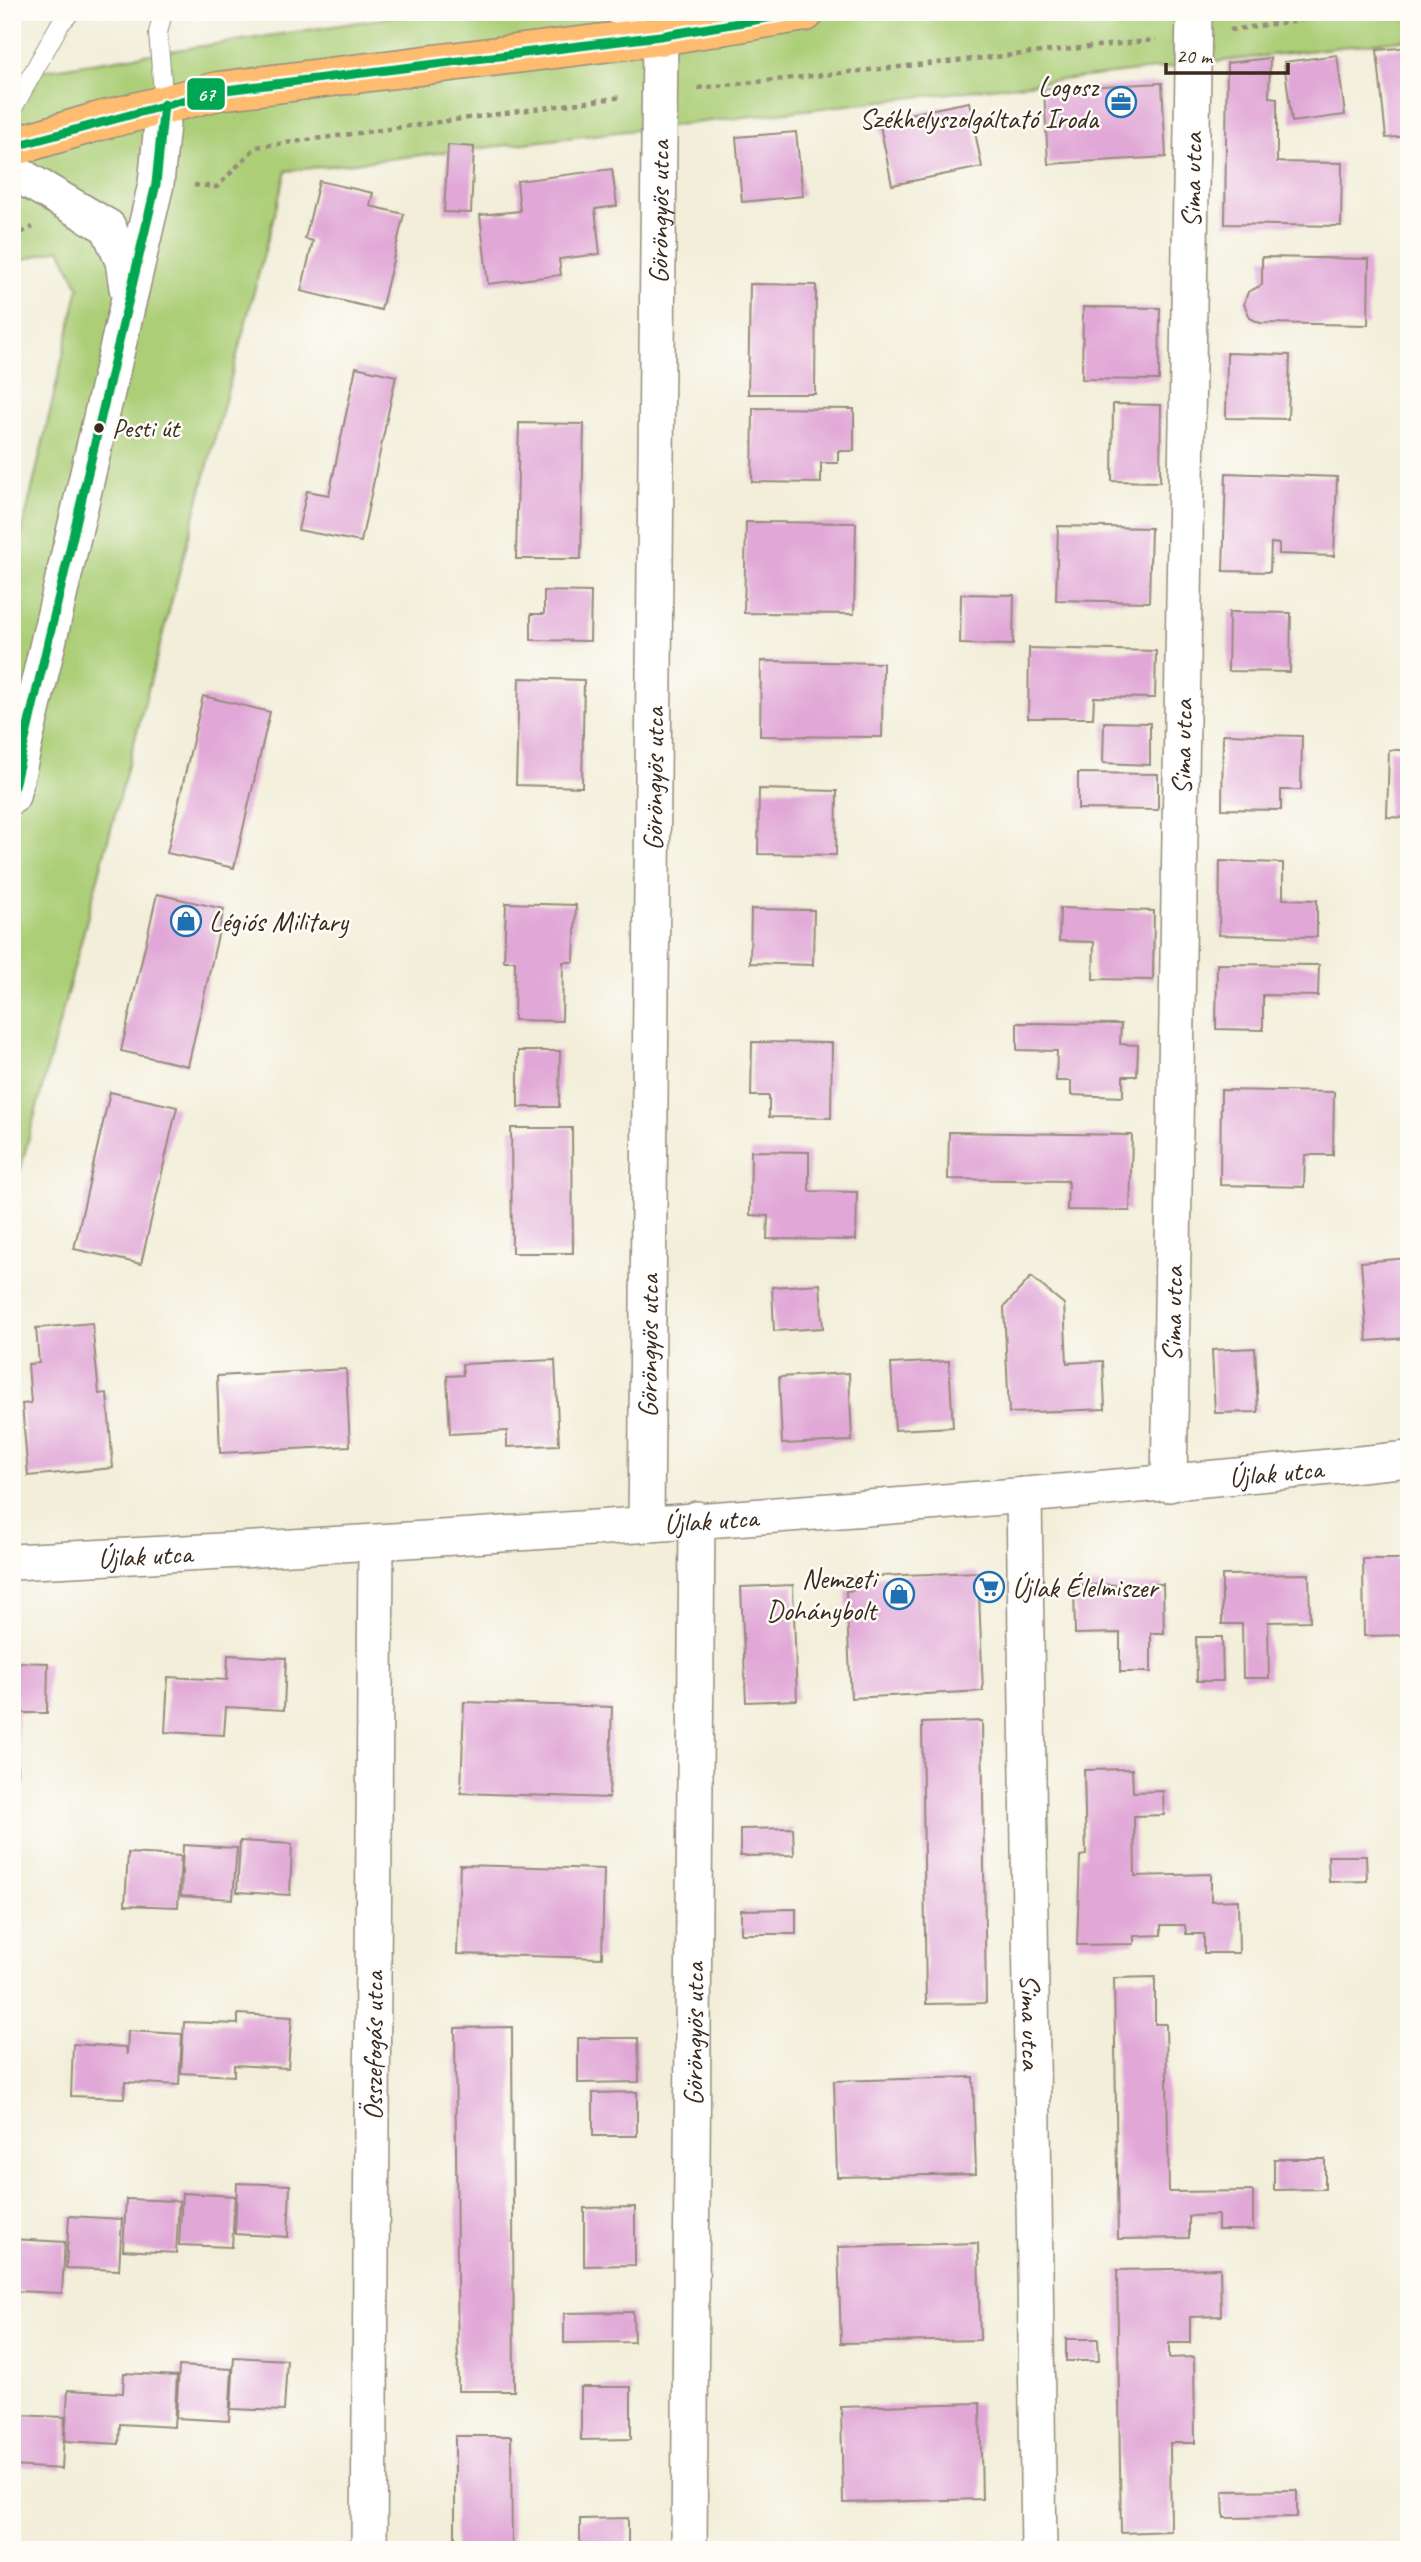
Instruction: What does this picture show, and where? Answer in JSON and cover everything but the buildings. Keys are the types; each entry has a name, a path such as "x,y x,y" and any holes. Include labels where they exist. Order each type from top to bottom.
{"main road":[{"path":"12,147 218,91 660,36 805,12"}],"street":[{"name":"Sima utca","path":"1169,1483 1194,24"},
{"name":"Göröngyös utca","path":"646,1523 660,36"},
{"path":"12,796 156,184 164,104"},
{"path":"12,171 108,227 123,261 128,295"},
{"name":"Újlak utca","path":"12,1562 376,1544 1024,1495 1409,1459"},
{"name":"Sima utca","path":"1024,1495 1039,2550"},
{"name":"Göröngyös utca","path":"690,2550 697,1520"},
{"name":"Összefogás utca","path":"369,2550 376,1544"}],"lane":[{"path":"12,110 60,24 71,12"},
{"path":"163,12 158,33 164,104"},
{"path":"609,12 660,36"}],"path":[{"path":"156,184 217,187 256,147 1194,24 1359,12"}],"green space":[{"path":"426,12 1409,12 1409,39 286,171 12,1201 12,575 79,287 60,249 12,263 12,75"}],"transit line":[{"name":"67","path":"12,147 218,91 660,36 803,12"},
{"name":"67","path":"12,795 156,184 164,104"}],"place":[{"name":"Logosz Székhelyszolgáltató Iroda","path":"1121,102"},
{"name":"Pesti út","path":"99,428"},
{"name":"Légiós Military","path":"186,921"},
{"name":"Újlak Élelmiszer","path":"989,1587"},
{"name":"Nemzeti Dohánybolt","path":"899,1594"}]}
